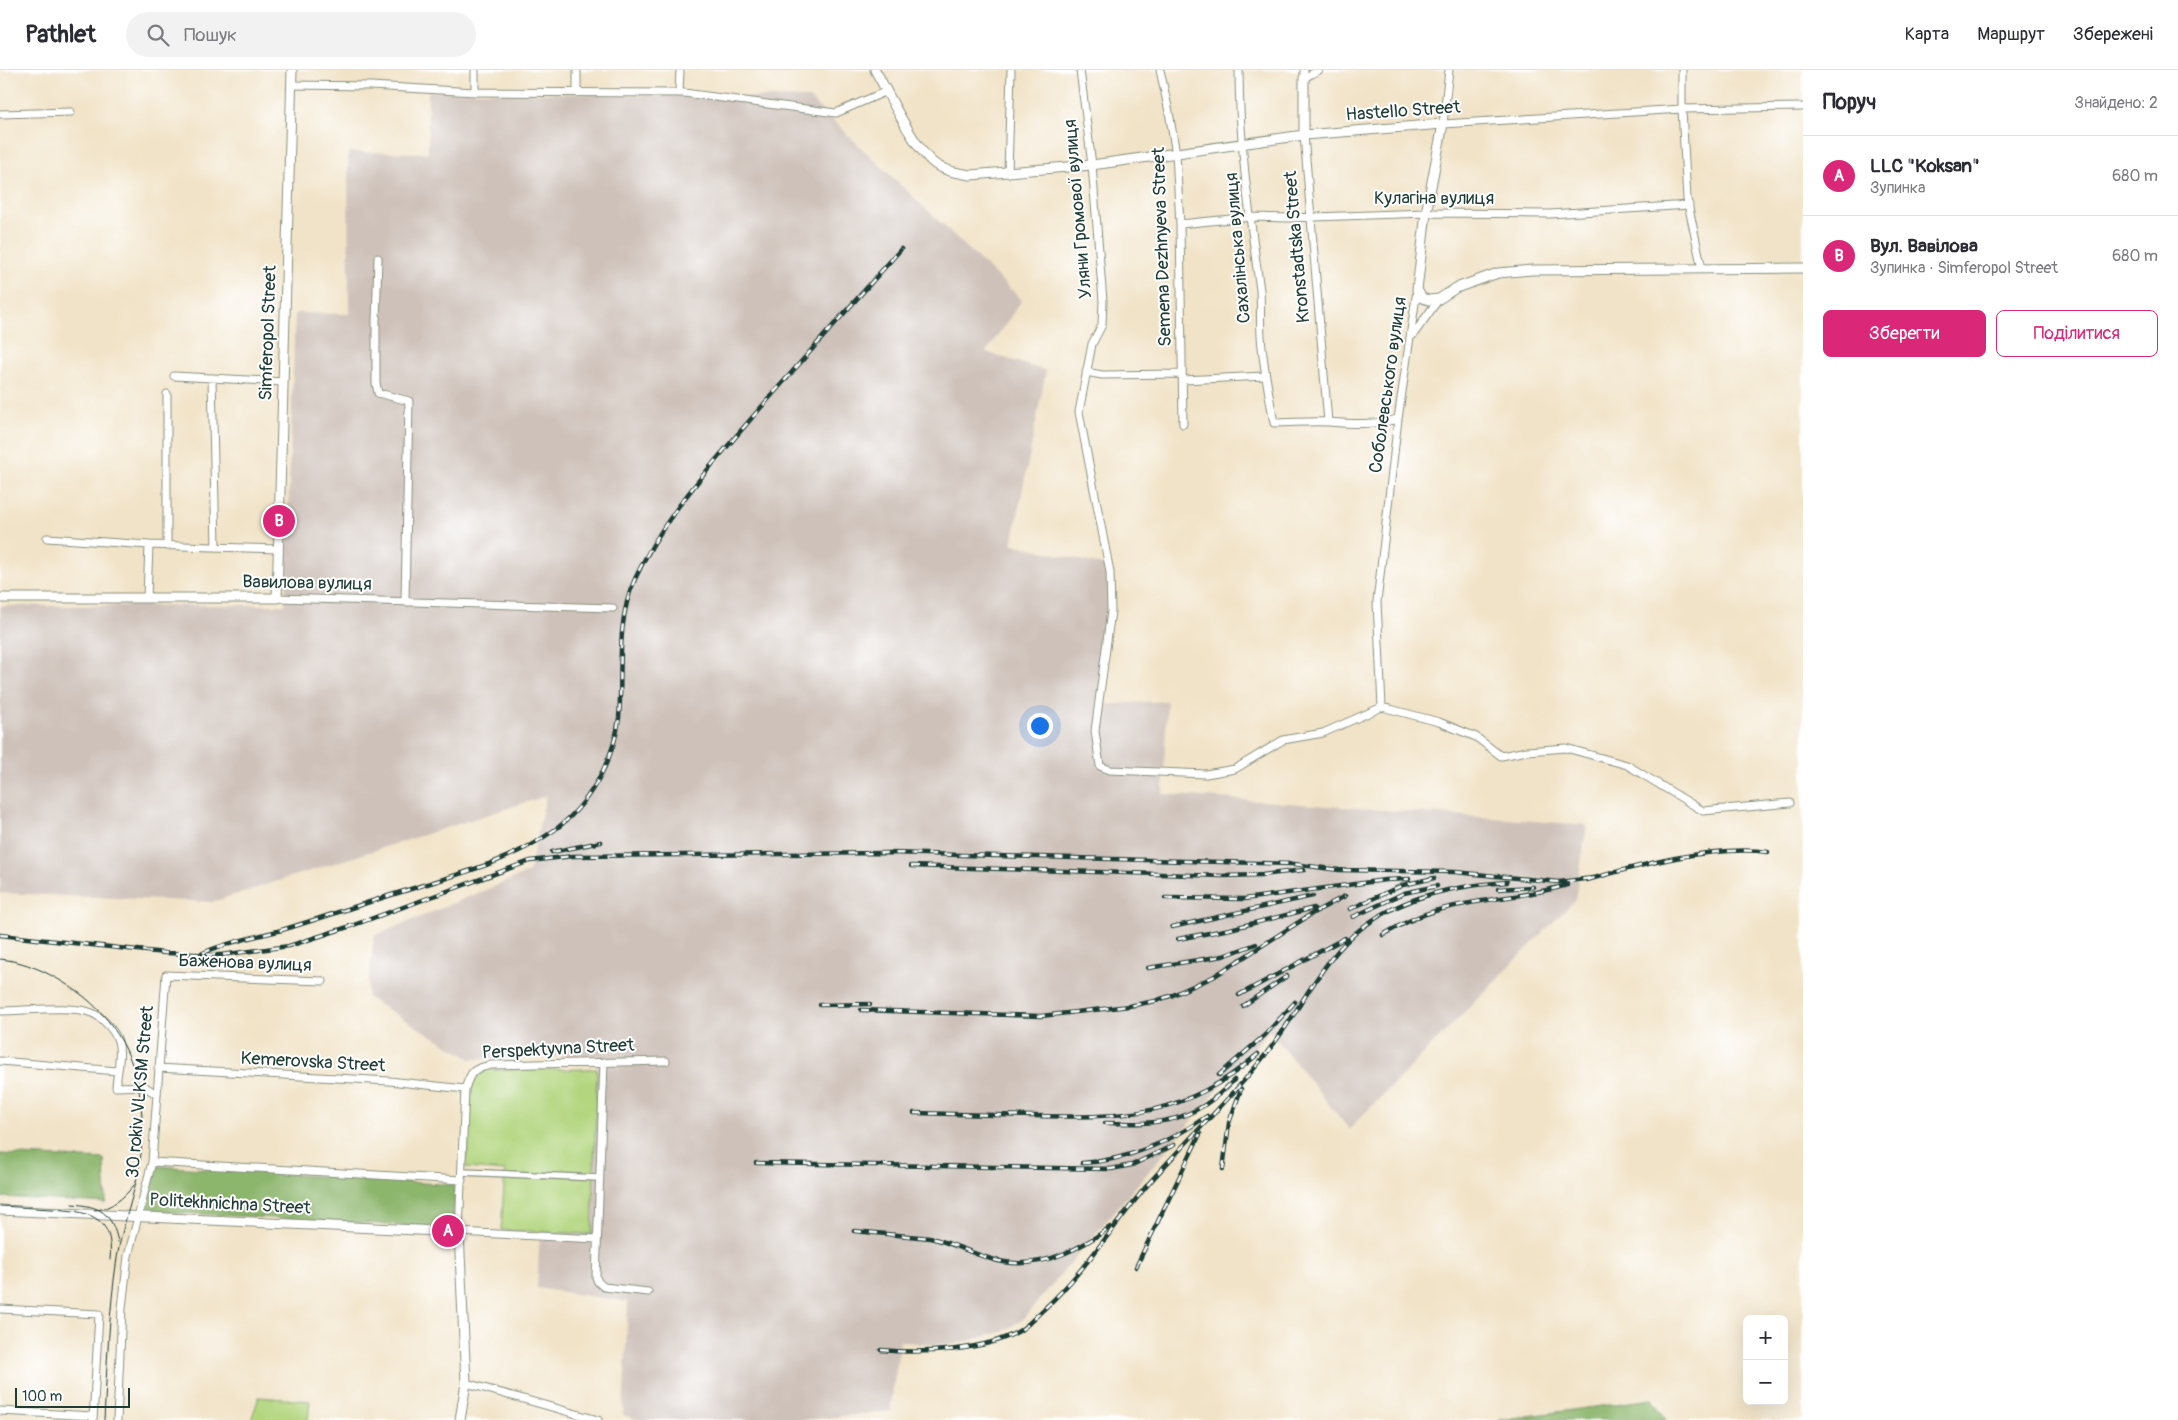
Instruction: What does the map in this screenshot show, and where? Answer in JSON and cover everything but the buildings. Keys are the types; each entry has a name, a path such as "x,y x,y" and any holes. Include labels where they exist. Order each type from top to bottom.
{"street":[{"name":"Simferopol Street","path":"277,598 292,70"},
{"path":"475,70 475,92"},
{"path":"577,70 577,92"},
{"path":"680,70 680,93"},
{"name":"Hastello Street","path":"875,70 924,154 936,166 952,173 971,175 1092,165 1304,135 1682,109 1803,107"},
{"path":"1008,173 1011,70"},
{"name":"Уляни Громової вулиця","path":"1080,70 1092,165 1103,301 1102,325 1092,344 1079,412 1110,572 1110,610 1094,731 1100,766 1110,770 1206,774 1235,769 1282,740 1323,733 1382,707"},
{"name":"Semena Dezhnyeva Street","path":"1160,70 1170,112 1176,154 1180,224 1183,424"},
{"name":"Сахалінська вулиця","path":"1239,70 1243,145 1253,248 1260,292 1261,337 1274,423 1328,422"},
{"path":"1304,74 1319,70"},
{"name":"Соболевського вулиця","path":"1382,707 1377,602 1398,419 1412,337 1426,213 1443,124 1449,70"},
{"path":"1682,70 1682,109 1689,205 1702,269"},
{"name":"Kronstadtska Street","path":"1304,74 1304,135 1328,422"},
{"path":"292,85 370,86 475,92 680,93 836,113 888,91"},
{"path":"0,114 71,112"},
{"name":"Кулагіна вулиця","path":"1180,224 1251,217 1426,213 1550,214 1689,205"},
{"path":"378,258 376,321 378,393 409,401 405,602"},
{"path":"1412,337 1439,299 1456,288 1498,273 1532,270 1803,268"},
{"path":"1417,290 1422,298 1430,300 1439,299"},
{"path":"1086,372 1102,376 1266,376"},
{"path":"174,376 283,382"},
{"path":"212,378 216,547"},
{"path":"166,546 167,394"},
{"path":"1328,422 1354,425 1383,423 1398,419"},
{"path":"46,538 166,546 278,549"},
{"path":"147,598 149,545"},
{"name":"Вавилова вулиця","path":"0,598 277,598 613,608"},
{"path":"1382,707 1439,722 1476,737 1501,756 1527,751 1566,748 1627,766 1703,811 1790,803"},
{"name":"Баженова вулиця","path":"166,975 324,980"},
{"name":"30 rokiv VLKSM Street","path":"117,1420 126,1274 128,1256 140,1216 152,1162 166,975"},
{"path":"0,1011 48,1009 92,1013 107,1026 118,1040 116,1087 144,1086 156,1094"},
{"path":"0,1061 118,1071"},
{"name":"Perspektyvna Street","path":"460,1420 466,1383 459,1232 465,1089 469,1075 479,1067 491,1065 666,1061"},
{"path":"604,1062 596,1276 600,1285 604,1287 648,1292"},
{"name":"Kemerovska Street","path":"158,1068 389,1081 465,1089"},
{"path":"152,1162 462,1180"},
{"path":"462,1172 599,1178"},
{"name":"Politekhnichna Street","path":"0,1210 459,1232"},
{"path":"459,1232 598,1239"},
{"path":"0,1308 99,1314 93,1418 0,1411"},
{"path":"466,1383 598,1420"}],"shaded area":[{"path":"428,91 809,98 1022,300 986,352 1046,371 1012,544 1106,566 1110,572 1098,705 1167,701 1163,794 1587,825 1575,900 1349,1129 1269,1030 1022,1320 1002,1332 955,1344 930,1345 900,1341 890,1411 806,1420 641,1420 623,1415 628,1302 537,1288 540,1231 592,1234 598,1055 471,1059 367,997 374,936 529,872 546,796 212,902 0,893 0,606 285,605 295,313 349,314 348,152 428,153"}],"green space":[{"path":"597,1069 592,1234 501,1230 505,1171 466,1168 472,1082 482,1072 490,1070"},
{"path":"0,1154 104,1159 106,1203 0,1197"},
{"path":"156,1166 455,1185 453,1228 148,1211"},
{"path":"259,1397 310,1401 308,1420 251,1420"},
{"path":"1652,1399 1666,1420 1499,1420"}],"tram line":[{"path":"0,959 22,963 53,976 82,995 100,1012 115,1030 126,1049 134,1070 139,1092 142,1114 140,1162 122,1234 114,1278 104,1420"},
{"path":"95,1210 106,1208 117,1202 134,1185"},
{"path":"72,1204 91,1207 104,1213 112,1224 118,1242"},
{"path":"0,1206 76,1211 96,1218 108,1233 110,1260"}],"railway":[{"path":"203,953 233,942 275,932 486,865 537,841 566,821 588,796 597,781 605,766 616,734 620,701 622,630 629,596 645,558 670,518 713,463 901,249"},
{"path":"552,852 601,842"},
{"path":"1587,880 1630,868 1701,854 1724,851 1768,852"},
{"path":"0,935 165,953 221,955 289,946 351,926 530,861 573,856 890,853 1294,864 1339,870 1455,872 1559,882 1593,878"},
{"path":"911,866 1222,876 1262,875 1304,870"},
{"path":"1350,909 1403,885 1434,878"},
{"path":"1165,898 1244,899 1385,880 1409,879"},
{"path":"881,1350 915,1352 952,1350 989,1343 1005,1338 1022,1329 1071,1281 1145,1188 1257,1065 1283,1031 1314,983 1349,939 1379,916 1414,900 1469,886 1507,882"},
{"path":"1383,935 1409,921 1435,911 1567,885"},
{"path":"1353,917 1404,893 1437,886"},
{"path":"1498,889 1533,887"},
{"path":"1172,927 1313,896"},
{"path":"861,1010 1041,1016 1129,1006 1155,1001 1213,977 1313,913 1345,896"},
{"path":"1178,939 1230,929 1314,908"},
{"path":"1239,995 1345,938"},
{"path":"1148,968 1223,956 1256,944"},
{"path":"1243,1006 1287,976"},
{"path":"1219,1075 1265,1035 1295,1002"},
{"path":"820,1005 870,1004"},
{"path":"914,1113 1068,1116 1127,1114 1180,1102 1205,1091 1231,1075 1258,1054"},
{"path":"1105,1123 1143,1123 1175,1118 1190,1113 1204,1105 1219,1095 1234,1080"},
{"path":"1223,1169 1229,1123 1241,1089"},
{"path":"1082,1163 1115,1158 1148,1148 1179,1134 1207,1116"},
{"path":"1136,1267 1200,1134"},
{"path":"756,1163 1111,1169 1132,1165 1174,1145"},
{"path":"854,1231 930,1238 988,1258 1004,1262 1021,1263 1037,1262 1068,1252 1110,1227"}],"place":[{"name":"Вул. Вавілова","path":"279,521"},
{"name":"LLC \"Koksan\"","path":"448,1231"}]}
